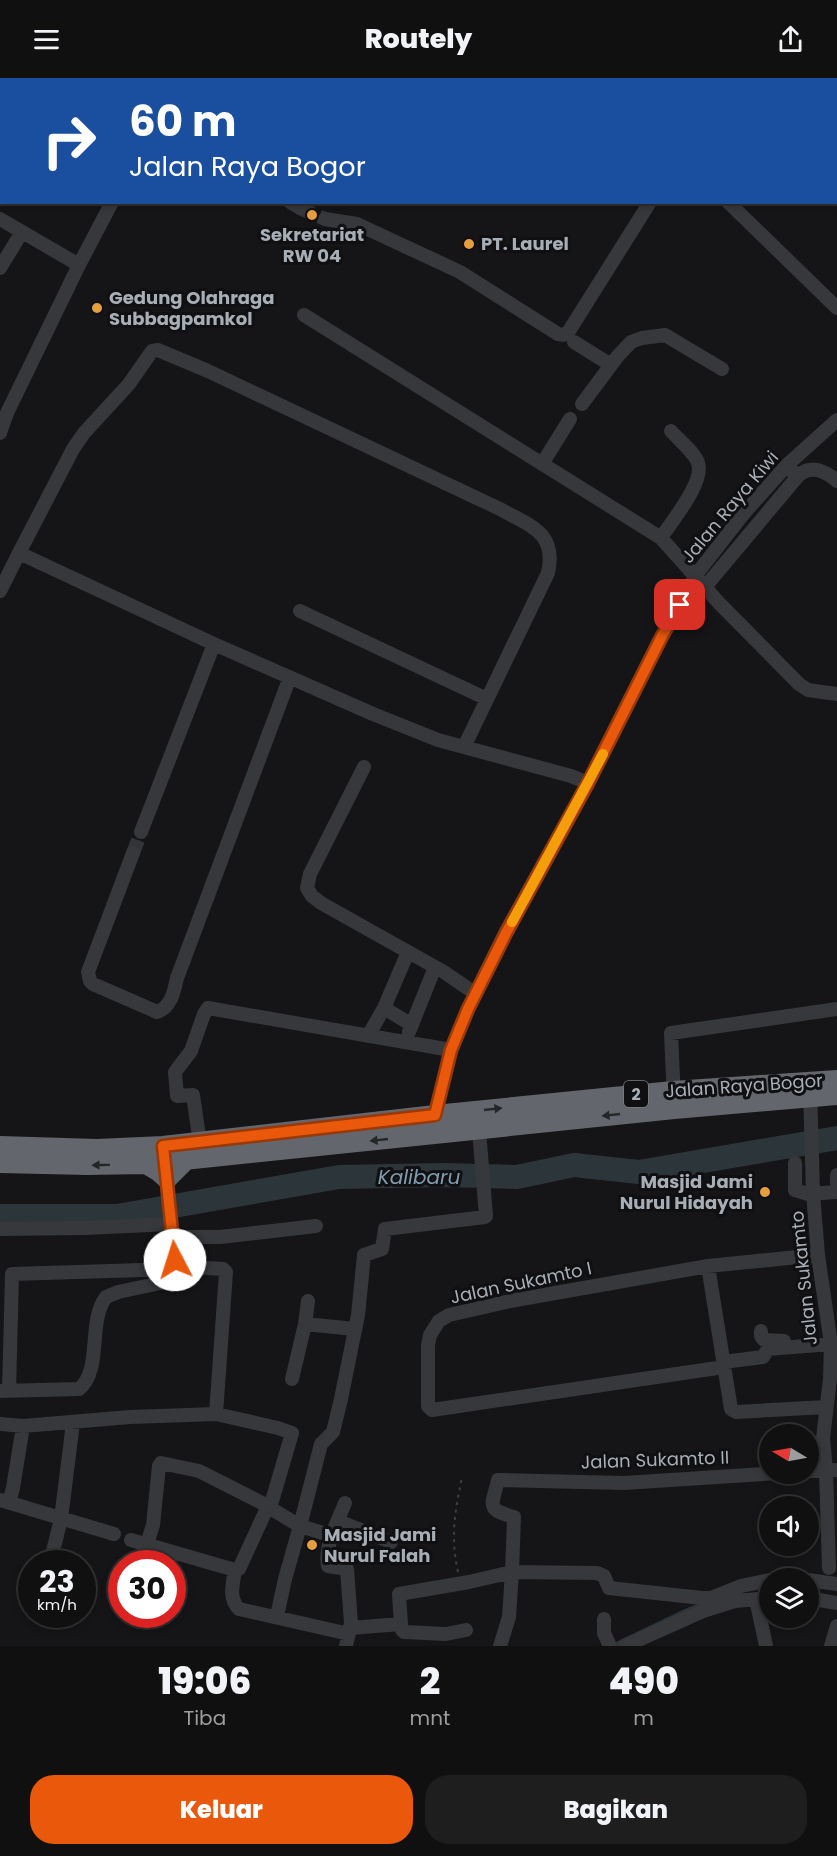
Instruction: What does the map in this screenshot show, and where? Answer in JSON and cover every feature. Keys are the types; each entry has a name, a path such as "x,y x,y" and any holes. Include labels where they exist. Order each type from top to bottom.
{"highway":[{"name":"Jalan Raya Bogor","path":"162,1169 200,1143 436,1124 810,1089 837,1080"},
{"name":"Jalan Raya Bogor","path":"810,1089 837,1095"},
{"name":"Jalan Raya Bogor","path":"0,1163 162,1169 186,1160 436,1124 479,1130 674,1100"},
{"name":"Jalan Raya Bogor","path":"0,1146 120,1149 162,1169"}],"street":[{"path":"0,433 4,410 111,204"},
{"path":"325,219 357,224 460,272 558,334 562,334 569,331 649,204"},
{"path":"730,204 837,308"},
{"path":"0,219 79,265"},
{"path":"0,268 22,232"},
{"path":"304,315 661,538 799,684 808,690 837,694"},
{"path":"582,404 625,348 636,339 665,334 722,369"},
{"path":"574,342 611,365"},
{"path":"0,591 73,449 84,433 129,384 148,354 158,350 208,371 489,504 542,533 548,546 551,562 548,573 464,747"},
{"path":"542,464 570,419"},
{"name":"Jalan Raya Kiwi","path":"436,1124 451,1050 476,994 695,576 745,512 786,465 837,420"},
{"path":"661,538 699,477 698,461 671,431"},
{"path":"786,465 798,476"},
{"path":"705,587 802,472 816,470 826,472 837,481"},
{"path":"20,553 214,644 384,719 438,740 571,776 588,783"},
{"path":"300,610 487,699"},
{"path":"141,832 214,644"},
{"path":"133,852 88,972 93,984 157,1012 164,1010 174,992 177,978 290,677"},
{"path":"364,767 310,874 307,888 312,896 321,903 435,967 476,994"},
{"path":"368,1036 384,1008 408,952"},
{"path":"405,1042 435,967"},
{"path":"384,1008 412,1025"},
{"path":"200,1143 193,1095 177,1096 175,1072 191,1051 206,1009 451,1050"},
{"path":"674,1100 671,1033 837,1009"},
{"name":"Jalan Sukamto","path":"810,1089 813,1193 818,1255 831,1304 830,1380 823,1438 832,1470 830,1568"},
{"path":"277,1616 321,1444 333,1432 355,1329 363,1257 366,1253 382,1249 385,1229 484,1217 487,1214 479,1130"},
{"path":"795,1163 795,1190 808,1194 837,1192"},
{"path":"162,1169 171,1225 174,1272"},
{"path":"837,1175 837,1183"},
{"path":"0,1229 171,1225 220,1237 316,1226"},
{"name":"Jalan Sukamto I","path":"724,1364 432,1410 428,1406 430,1335 439,1321 449,1315 510,1301 708,1266 759,1267 818,1255"},
{"path":"708,1266 730,1409 736,1412 826,1407"},
{"path":"174,1272 106,1297 98,1315 92,1357 86,1382 82,1386 73,1390 4,1391 6,1302 13,1274 174,1272 223,1269 226,1272 216,1414"},
{"path":"292,1378 308,1301"},
{"path":"304,1324 355,1329"},
{"path":"761,1331 764,1340 785,1341 790,1347"},
{"path":"724,1364 763,1358 768,1349 831,1344"},
{"path":"0,1424 23,1426 130,1417 216,1414 292,1433 269,1507 240,1568 235,1570 131,1540"},
{"path":"53,1550 61,1519 74,1423"},
{"path":"23,1426 13,1488 4,1501 114,1534"},
{"path":"147,1544 153,1525 161,1463 200,1471 300,1526 333,1536"},
{"name":"Jalan Sukamto II","path":"512,1572 514,1517 497,1512 493,1507 498,1480 624,1483 759,1474"},
{"path":"345,1503 327,1560 328,1566 347,1569 351,1613 348,1636"},
{"path":"338,1521 391,1542"},
{"path":"235,1570 231,1597 239,1609 277,1616 348,1636 408,1636 446,1634 466,1630"},
{"path":"500,1646 508,1617 512,1572"},
{"path":"408,1636 399,1594 512,1572 597,1573 604,1576 609,1588 702,1598 711,1598 741,1586 759,1582"},
{"path":"819,1582 837,1584"},
{"path":"625,1646 703,1611 735,1601 759,1599"},
{"path":"819,1600 837,1604"},
{"path":"604,1619 604,1633 610,1645"},
{"path":"831,1646 837,1626"},
{"path":"765,1628 766,1646"}],"path":[{"path":"461,1583 454,1555 453,1535 462,1477"}],"waterway":[{"name":"Kalibaru","path":"0,1216 117,1216 339,1177 444,1175 517,1177 574,1165 639,1172 837,1138"},
{"path":"614,1645 705,1603"}],"tunnel":[{"path":"300,208 325,219"},
{"path":"133,853 141,832"}],"slow traffic":[{"path":"512,922 603,754"}],"place":[{"name":"Sekretariat RW 04","path":"312,215"},
{"name":"PT. Laurel","path":"469,244"},
{"name":"Gedung Olahraga Subbagpamkol","path":"97,308"},
{"name":"Masjid Jami Nurul Hidayah","path":"765,1192"},
{"name":"Masjid Jami Nurul Falah","path":"312,1545"}],"route":[{"path":"175,1260 163,1146 435,1115 451,1050 468,1009 680,605"}]}
